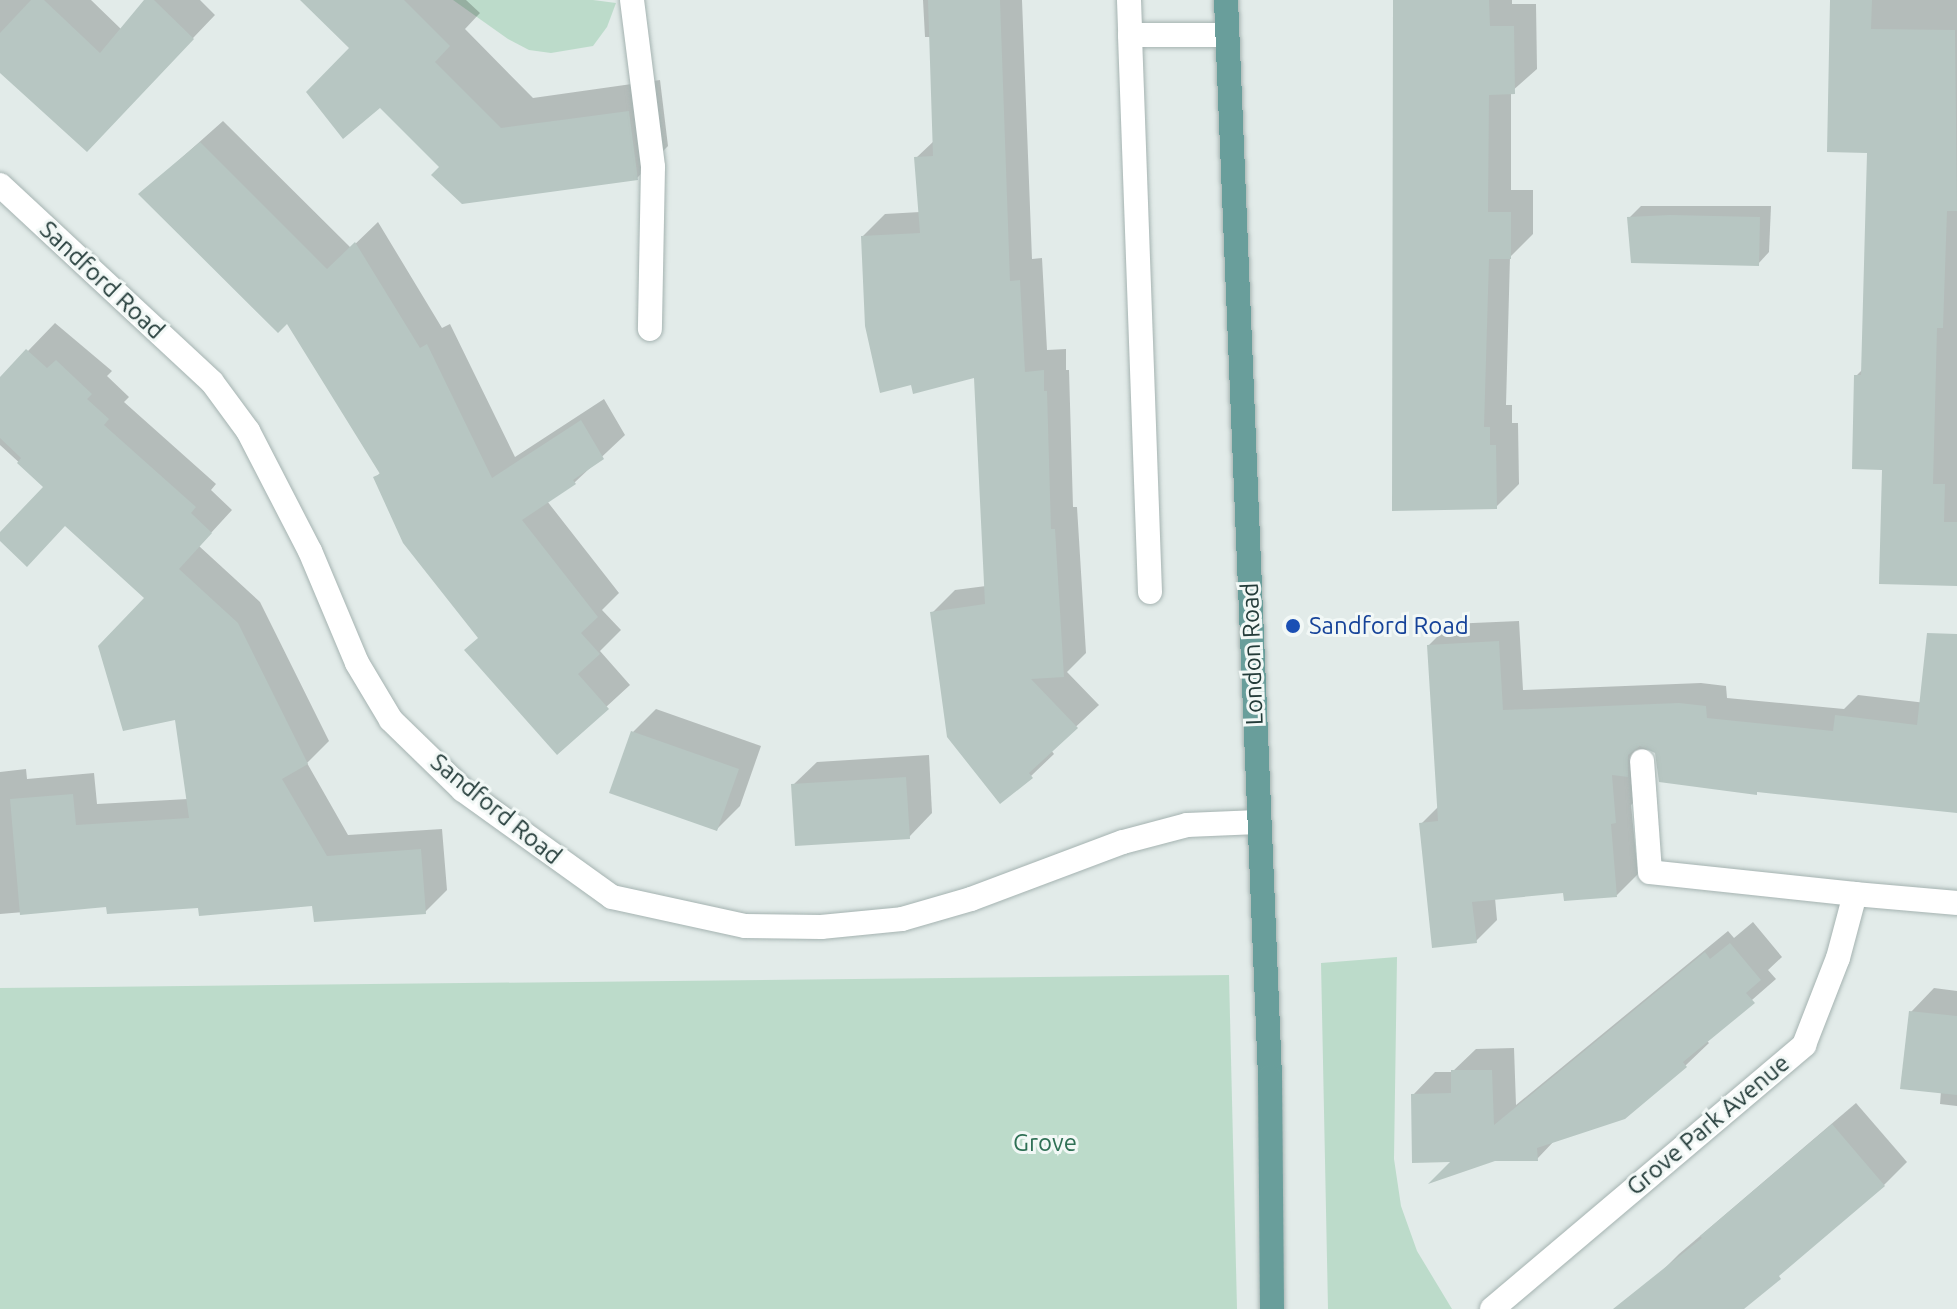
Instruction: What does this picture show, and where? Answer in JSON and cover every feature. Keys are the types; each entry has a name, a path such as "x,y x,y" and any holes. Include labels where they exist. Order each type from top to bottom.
{"main road":[{"name":"London Road","path":"1226,0 1270,1077 1272,1309"}],"street":[{"path":"632,0 653,167 650,329"},
{"path":"1129,0 1150,592"},
{"path":"1130,35 1226,35"},
{"name":"Sandford Road","path":"0,185 212,382 248,431 310,551 357,663 391,720 463,790 612,897 745,926 821,927 902,919 983,895 1123,842 1187,825 1258,822"},
{"path":"1642,761 1650,872 1957,903"},
{"name":"Grove Park Avenue","path":"1492,1309 1804,1045 1838,958 1855,894"}],"green space":[{"path":"453,0 593,0 616,3 607,27 593,46 551,53 529,50 508,39"},
{"path":"1397,957 1394,1159 1401,1206 1417,1251 1452,1309 1328,1309 1321,963"},
{"name":"Grove","path":"1229,975 1237,1309 0,1309 0,988"}],"building":[{"path":"31,0 44,0 100,53 144,0 154,0 194,39 87,152 0,73 0,33"},
{"path":"300,0 404,0 450,46 435,62 501,128 629,111 638,180 462,204 431,175 439,167 380,108 343,139 306,92 349,48"},
{"path":"928,0 1000,0 1010,281 1020,280 1025,372 1044,370 1044,391 1047,391 1051,529 1055,529 1064,677 1031,679 1078,728 1029,773 1033,778 1000,804 947,737 930,612 985,604 974,378 913,394 911,385 880,393 865,326 861,236 920,233 914,157 933,156"},
{"path":"1393,0 1489,0 1490,26 1514,26 1515,94 1489,95 1488,212 1511,212 1511,259 1489,259 1484,427 1490,427 1490,445 1496,445 1497,509 1392,511"},
{"path":"1830,0 1872,0 1871,29 1955,30 1957,211 1947,211 1943,328 1937,328 1933,484 1945,484 1944,522 1957,522 1957,586 1879,584 1882,470 1852,469 1854,375 1861,375 1867,153 1827,152"},
{"path":"200,142 327,269 355,242 420,348 427,344 492,478 581,420 604,459 573,480 576,484 522,520 598,617 581,633 600,654 578,674 609,709 557,755 464,650 478,638 403,543 373,477 380,474 287,324 278,333 138,194"},
{"path":"1627,217 1760,217 1759,266 1631,263"},
{"path":"26,349 47,368 56,360 92,394 87,399 109,419 104,425 196,507 191,513 212,533 179,569 238,623 308,764 282,779 327,856 421,849 426,914 314,922 312,906 199,916 198,908 107,914 106,907 20,915 10,799 73,794 76,825 189,818 175,720 123,731 98,646 144,598 65,526 27,567 0,541 0,532 43,487 17,463 21,458 0,438 0,377"},
{"path":"1927,633 1957,634 1957,813 1757,792 1757,795 1659,782 1655,753 1640,746 1628,755 1628,777 1612,775 1616,823 1611,824 1617,897 1564,901 1563,893 1472,902 1477,943 1432,948 1419,823 1438,821 1427,645 1499,641 1503,710 1679,703 1706,706 1707,718 1833,731 1835,715 1917,725"},
{"path":"631,731 739,769 717,831 609,793"},
{"path":"906,777 910,839 795,846 791,784"},
{"path":"1730,943 1761,980 1746,993 1755,1003 1683,1062 1687,1067 1625,1119 1537,1148 1538,1161 1495,1161 1428,1184 1450,1162 1412,1163 1411,1094 1451,1093 1451,1070 1492,1070 1494,1125 1705,952 1710,959"},
{"path":"1909,1011 1957,1016 1957,1095 1900,1089"},
{"path":"1832,1124 1885,1186 1779,1276 1781,1279 1744,1309 1613,1309 1702,1238 1700,1236"}],"place":[{"name":"Sandford Road","path":"1293,626"}]}
